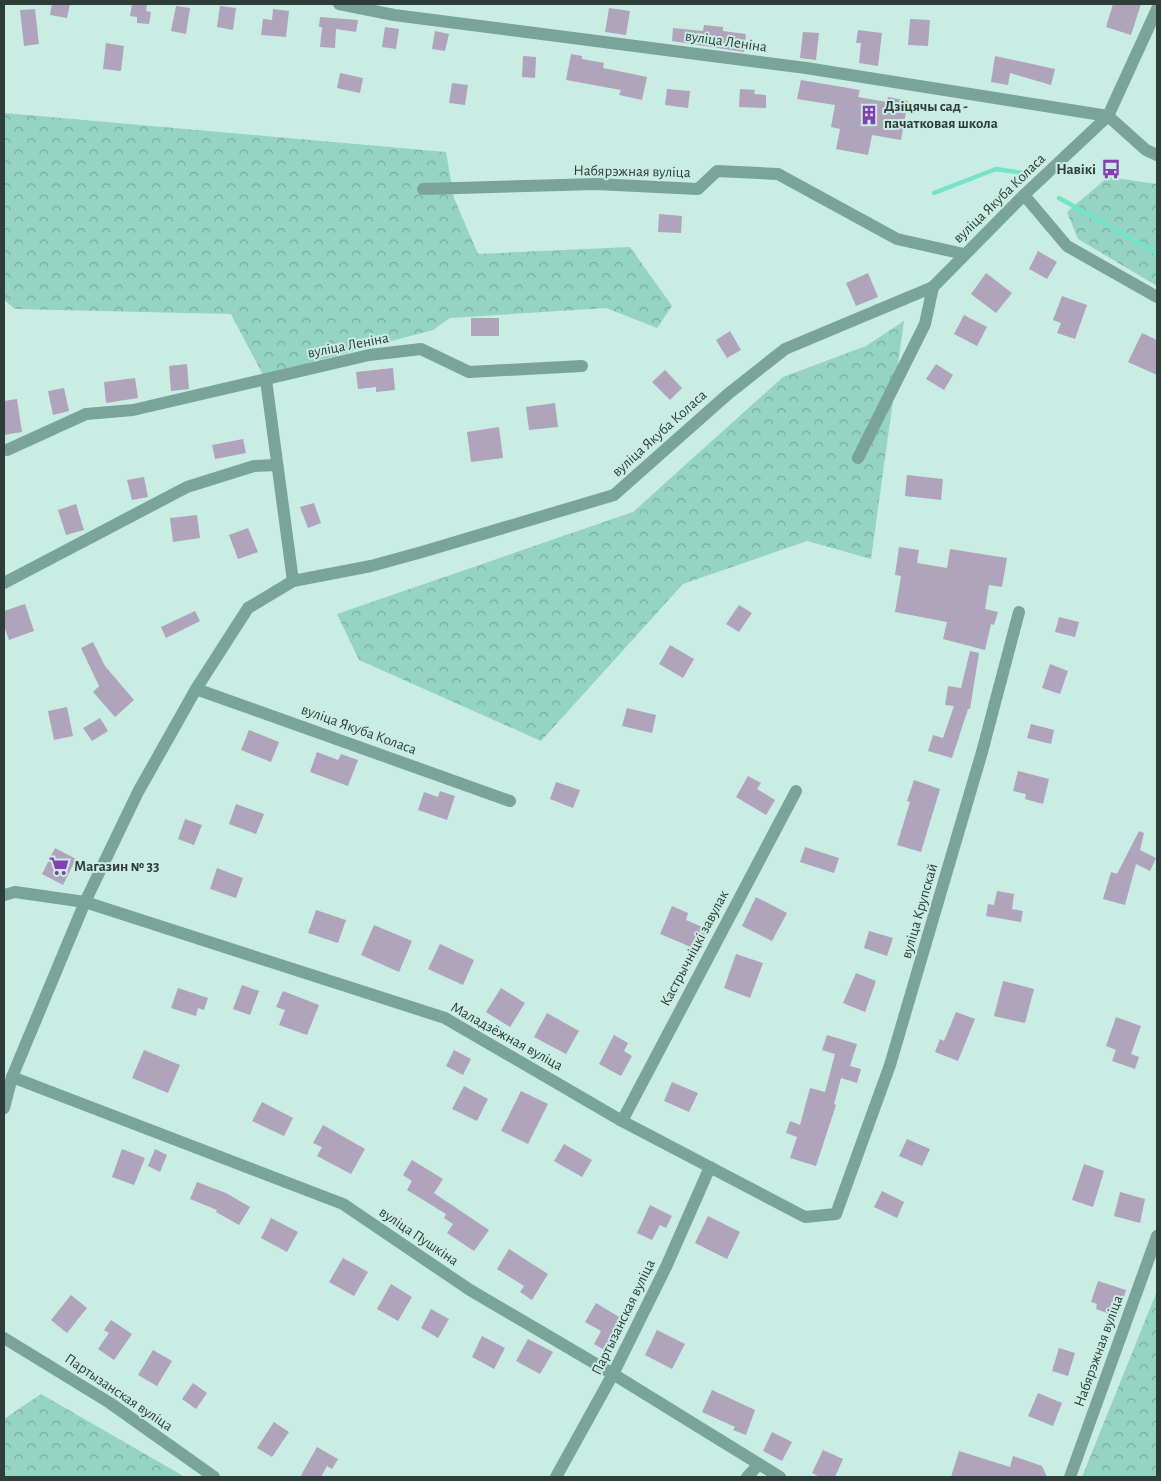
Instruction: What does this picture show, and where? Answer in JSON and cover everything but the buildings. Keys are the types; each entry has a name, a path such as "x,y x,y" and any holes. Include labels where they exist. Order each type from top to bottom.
{"street":[{"name":"вуліца Леніна","path":"339,4 394,14 806,68 1108,116"},
{"path":"1157,9 1108,116 1146,150 1157,155"},
{"name":"вуліца Якуба Коласа","path":"4,1108 12,1078 85,902 138,792 196,689 248,608 293,582 371,566 614,495 728,394 785,349 933,288 964,254 1024,195 1108,116"},
{"name":"Набярэжная вуліца","path":"423,189 596,184 698,189 718,171 778,174 897,239 964,254"},
{"path":"1024,195 1067,246 1157,297"},
{"path":"858,458 925,324 933,288"},
{"name":"вуліца Леніна","path":"7,450 86,414 132,410 370,355 421,349 468,372 582,366"},
{"path":"266,380 293,582"},
{"path":"4,583 187,487 254,466 277,465"},
{"name":"вуліца Крупскай","path":"836,1214 893,1056 982,752 1019,612"},
{"name":"вуліца Якуба Коласа","path":"196,689 510,801"},
{"name":"Кастрычніцкі завулак","path":"622,1120 796,791"},
{"path":"4,895 15,892 85,902"},
{"name":"Маладзёжная вуліца","path":"85,902 445,1018 622,1120 805,1217 836,1214"},
{"name":"вуліца Пушкіна","path":"12,1078 343,1204 470,1290 613,1374 780,1477"},
{"name":"Партызанская вуліца","path":"556,1477 613,1374 666,1267 710,1167"},
{"name":"Набярэжная вуліца","path":"1070,1477 1157,1236"},
{"name":"Партызанская вуліца","path":"4,1338 110,1403 214,1477"},
{"path":"747,1477 759,1464"}],"green space":[{"path":"4,93 5,113 446,152 454,198 478,254 630,247 672,306 657,328 606,308 450,318 433,330 263,375 231,314 15,309 4,300"},
{"path":"1108,177 1157,184 1157,286 1078,239 1067,212"},
{"path":"904,321 871,559 807,541 683,584 541,741 359,660 337,614 633,512 783,377 866,346"},
{"path":"1157,1291 1157,1477 1082,1477"},
{"path":"41,1394 185,1477 4,1477 4,1419"}],"waterway":[{"path":"934,193 996,169 1023,173"},
{"path":"1059,198 1157,253"}],"place":[{"name":"Дзіцячы сад - пачатковая школа","path":"869,115"},
{"name":"Навікі","path":"1111,169"},
{"name":"Магазин № 33","path":"59,866"}]}
